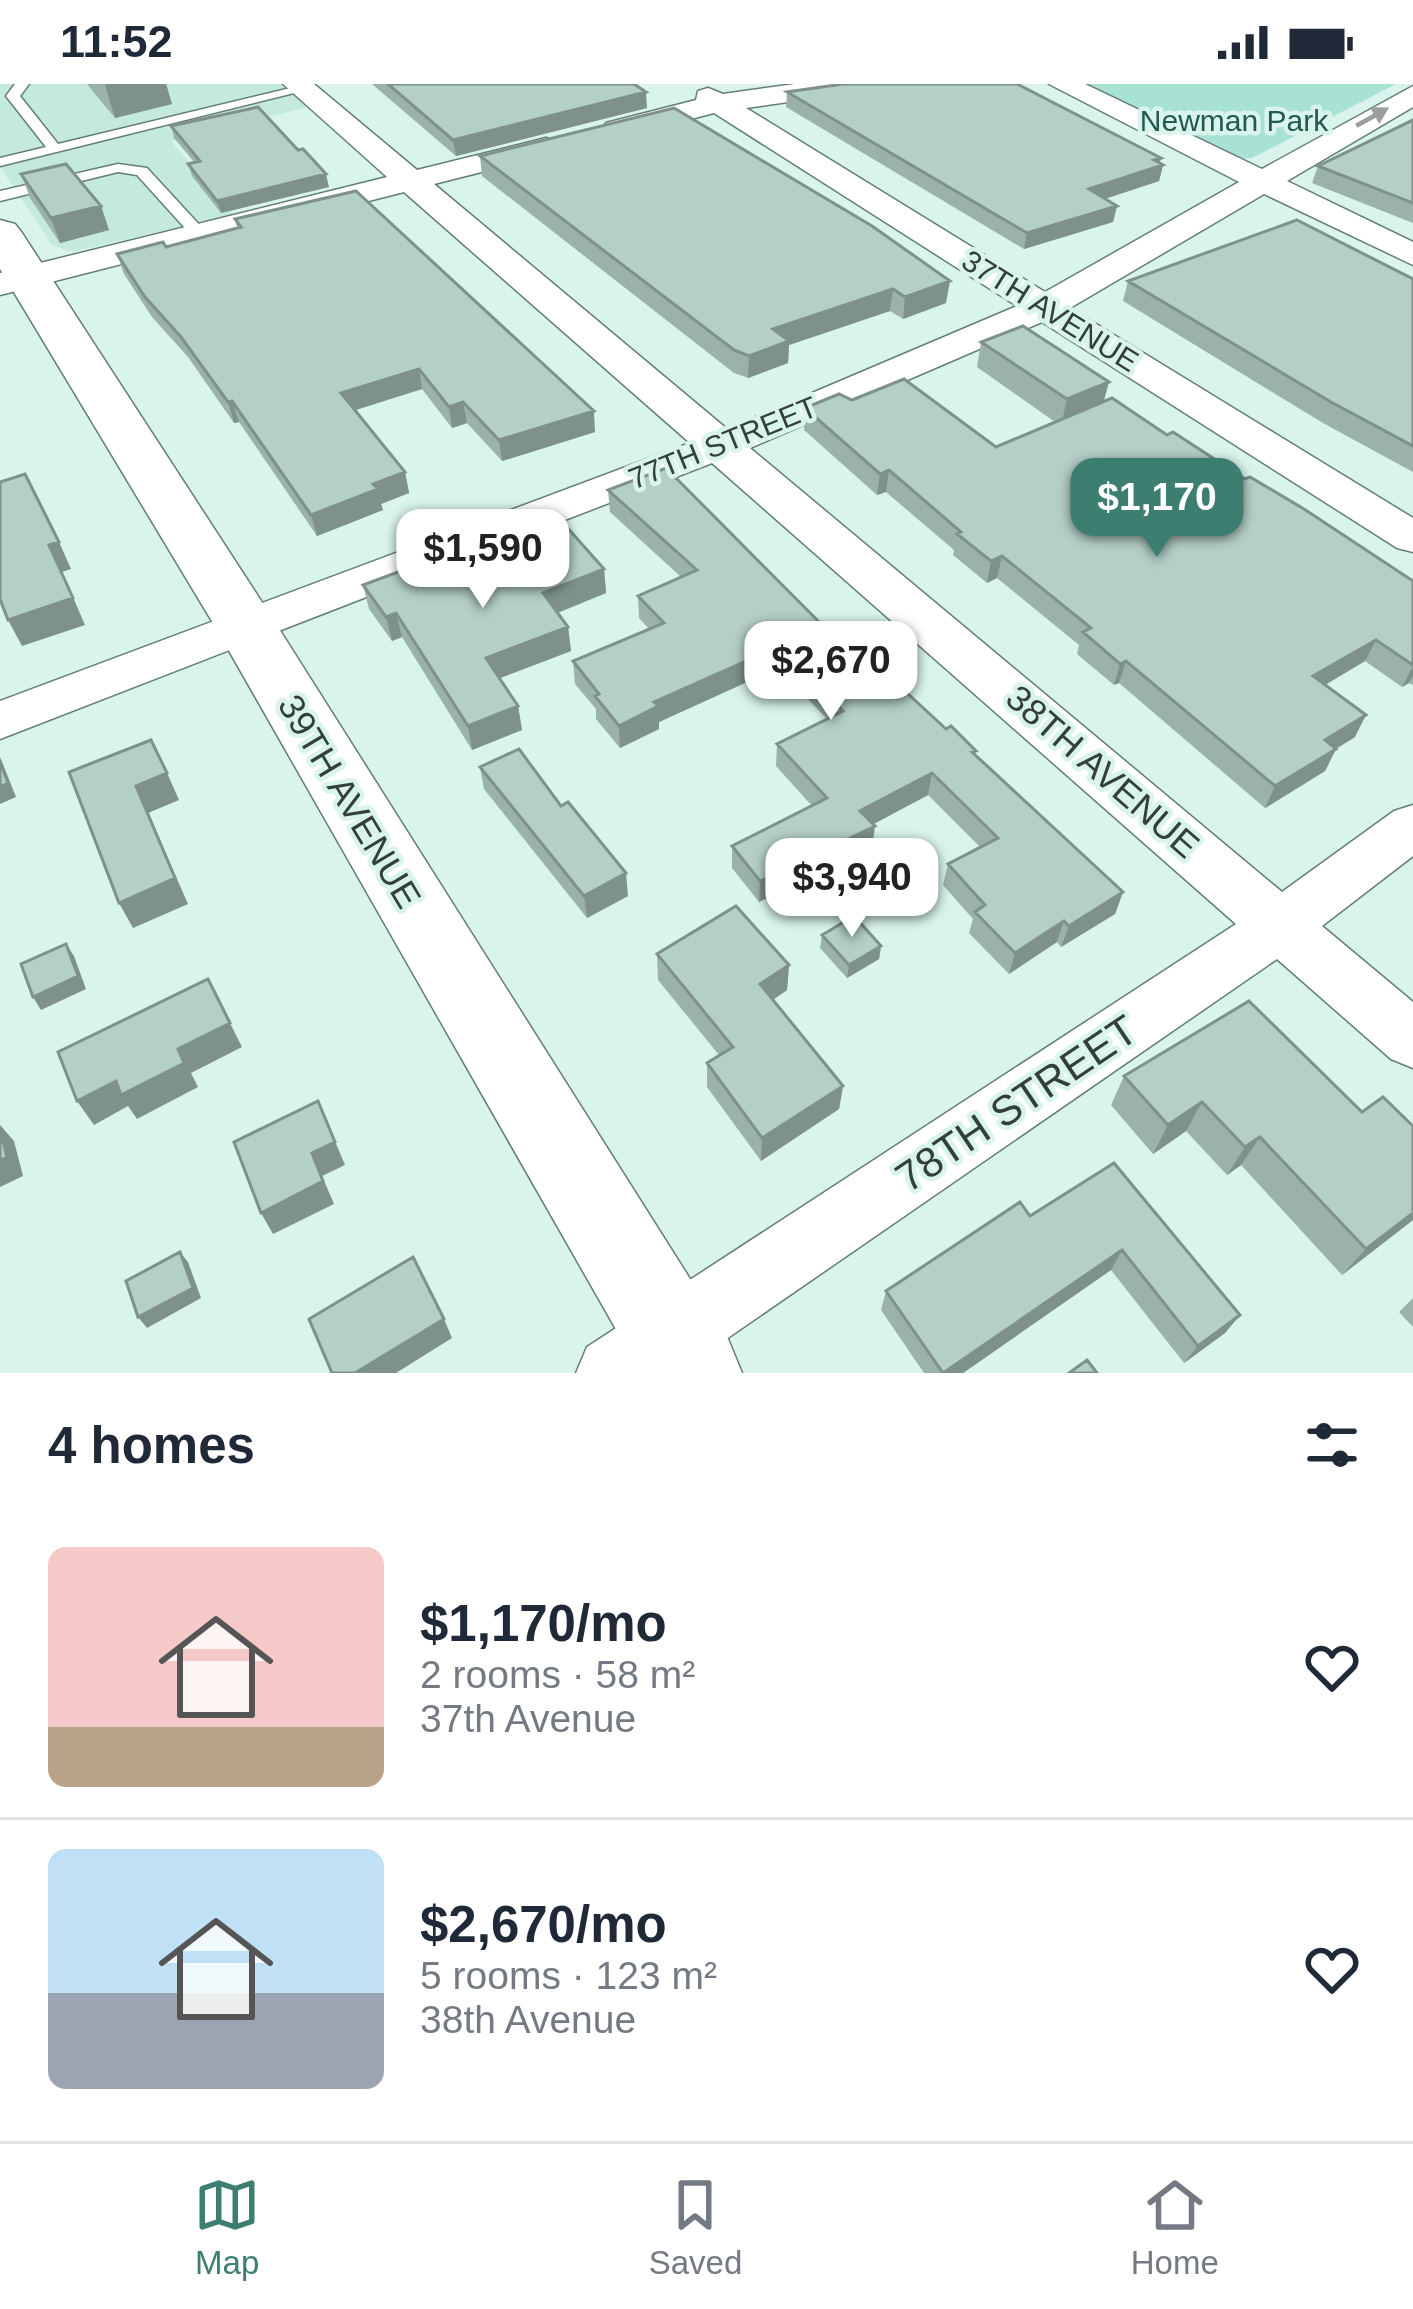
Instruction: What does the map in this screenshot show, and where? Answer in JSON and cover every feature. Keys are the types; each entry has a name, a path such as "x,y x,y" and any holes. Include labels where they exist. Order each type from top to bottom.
{"main road":[{"name":"39TH AVENUE","path":"9,264 247,628 682,1354"}],"street":[{"name":"37TH AVENUE","path":"687,84 1413,538"},
{"path":"9,264 199,234 719,103 858,84"},
{"path":"1063,84 1413,255"},
{"name":"38TH AVENUE","path":"300,87 1413,1040"},
{"name":"77TH STREET","path":"0,722 723,446 1044,308 1413,95"},
{"name":"78TH STREET","path":"613,1373 682,1354 1413,826"}],"lane":[{"path":"22,84 13,96 55,149"},
{"path":"0,162 237,99 300,87"},
{"path":"0,196 118,168 134,169 142,171 199,234"}],"shaded area":[{"path":"0,84 282,84 308,107 171,141 234,214 72,252 52,245 0,167"}],"green space":[{"name":"Newman Park","path":"1073,84 1396,84 1252,158 1236,159"}],"building":[{"path":"388,84 634,84 646,92 453,140"},
{"path":"843,84 1017,84 1161,158 1154,160 1163,165 1089,189 1117,206 1027,233 787,92"},
{"path":"258,107 326,174 217,201 188,164 200,161 171,126"},
{"path":"674,108 872,226 950,281 905,297 893,289 773,329 789,341 749,356 734,350 480,156"},
{"path":"1413,120 1413,203 1318,166"},
{"path":"66,164 101,206 51,218 21,174"},
{"path":"356,191 594,411 499,440 463,402 449,407 419,369 341,393 405,472 373,484 378,489 311,515 232,401 228,402 145,297 117,254 163,242 166,247 241,227 235,219"},
{"path":"1297,220 1413,279 1413,446 1128,281"},
{"path":"1023,326 1109,382 1067,399 981,342"},
{"path":"904,379 996,447 1112,398 1167,435 1173,432 1245,479 1250,477 1304,509 1413,581 1413,665 1376,640 1313,676 1366,715 1325,740 1336,749 1275,786 1126,661 1120,664 1083,632 1091,628 1002,556 991,561 889,470 880,474 805,408 839,394 852,400"},
{"path":"666,468 856,659 865,654 946,729 951,726 976,751 972,752 1123,892 1069,926 1064,921 1015,953 975,912 985,905 948,864 998,838 932,773 860,811 875,826 760,881 732,846 827,798 777,744 843,711 780,646 654,702 658,706 619,726 573,661 664,623 638,596 697,570 608,490"},
{"path":"25,474 59,542 49,545 73,598 8,620 0,599 0,482"},
{"path":"564,524 604,569 543,593 568,627 486,658 518,706 468,726 396,613 386,617 363,585 449,553 455,561"},
{"path":"151,740 167,773 136,786 175,878 119,903 69,772"},
{"path":"519,749 561,806 568,802 626,873 584,896 480,767"},
{"path":"0,761 8,783 0,787"},
{"path":"736,906 789,965 760,984 843,1086 762,1138 707,1063 733,1047 657,954"},
{"path":"854,916 881,946 849,965 822,935"},
{"path":"66,944 78,976 33,997 21,964"},
{"path":"208,979 230,1023 178,1049 184,1063 121,1095 116,1081 77,1101 58,1052"},
{"path":"1249,1001 1362,1112 1383,1097 1413,1126 1413,1213 1366,1249 1260,1137 1245,1147 1202,1102 1168,1125 1124,1076"},
{"path":"318,1101 335,1142 312,1153 323,1181 261,1213 234,1142"},
{"path":"0,1130 7,1157 0,1161"},
{"path":"1114,1163 1240,1315 1198,1346 1122,1250 943,1373 886,1291 1020,1202 1030,1216"},
{"path":"180,1252 193,1288 138,1317 126,1281"},
{"path":"413,1257 444,1319 355,1373 332,1373 309,1319"},
{"path":"1087,1360 1097,1373 1069,1373"}]}
